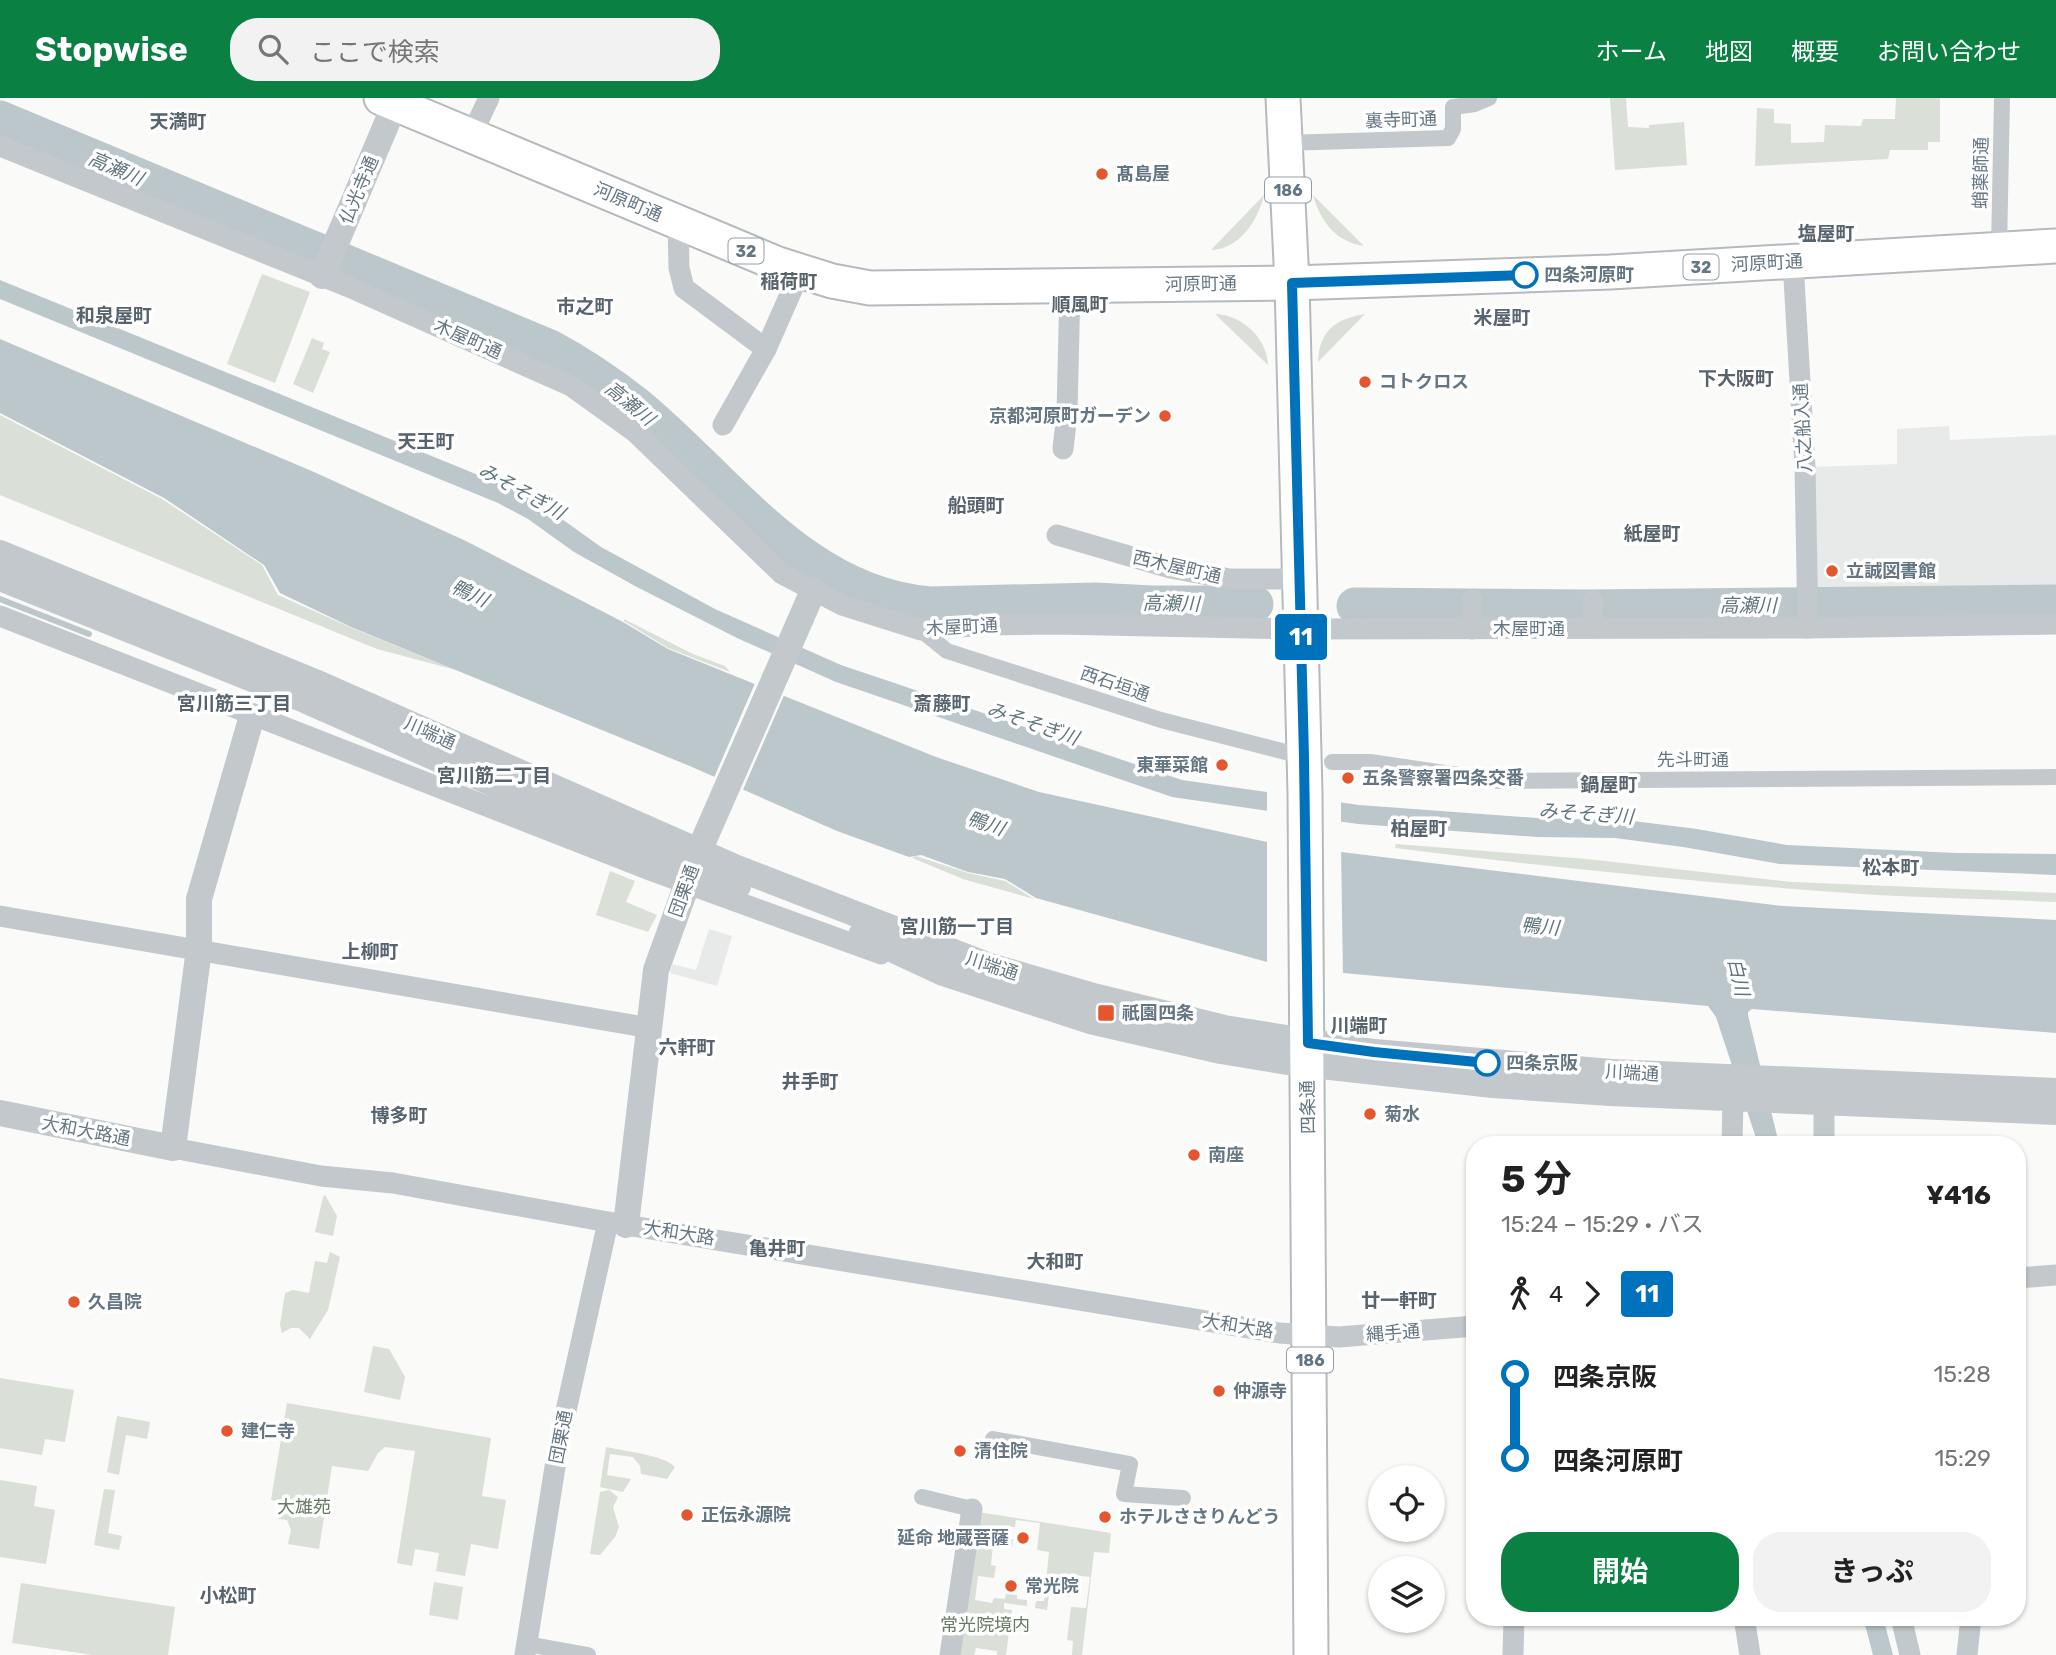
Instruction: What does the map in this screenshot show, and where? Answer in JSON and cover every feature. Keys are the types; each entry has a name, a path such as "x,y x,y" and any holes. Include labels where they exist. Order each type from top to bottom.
{"main road":[{"name":"四条通","path":"1283,98 1292,283 1301,629 1318,760 1305,793 1311,1655"},
{"name":"河原町通","path":"388,101 800,272 870,288 1292,283 1610,272 2056,246"}],"street":[{"path":"471,136 489,98"},
{"name":"裏寺町通","path":"1284,143 1448,138 1453,129 1453,102 1475,104 1489,98"},
{"name":"蛸薬師通","path":"1999,249 2002,98"},
{"name":"仏光寺通","path":"325,270 388,101"},
{"name":"木屋町通","path":"0,146 325,270 571,386 635,432 782,574 842,605 921,630 1043,624 1301,629 1472,614 1592,615 1807,603 2056,624"},
{"path":"678,223 679,268 684,288 766,349"},
{"name":"八之船入通","path":"1793,262 1805,467 1807,603"},
{"path":"723,425 766,349 800,272"},
{"path":"1063,449 1067,413 1070,286"},
{"name":"西木屋町通","path":"1057,535 1170,568 1230,579 1300,579"},
{"name":"川端通","path":"0,553 316,682 692,868 849,913 990,966 1151,1011 1224,1028 1308,1054 1493,1085 1610,1093 2056,1112"},
{"name":"川端通","path":"0,578 307,701 624,842 875,941 943,973 1090,1021 1134,1032 1221,1051 1414,1056 1611,1072 2056,1091"},
{"name":"団栗通","path":"526,1649 559,1442 617,1223 650,1028 656,970 692,868 813,591"},
{"path":"0,616 252,716 692,868"},
{"name":"西石垣通","path":"921,630 947,651 1161,720 1318,760"},
{"path":"173,1147 199,949 199,899 252,716"},
{"name":"先斗町通","path":"1318,760 1370,762 1500,781 2056,777"},
{"path":"0,916 650,1028"},
{"path":"1731,1136 1733,1098"},
{"path":"1824,1102 1824,1136"},
{"name":"大和大路通","path":"0,1113 173,1147"},
{"name":"大和大路","path":"173,1147 321,1176 393,1183 617,1223 1310,1336"},
{"path":"2026,1277 2056,1275"},
{"name":"縄手通","path":"1310,1336 1339,1337 1466,1327"},
{"path":"993,1439 1130,1464 1124,1494 1182,1498"},
{"path":"922,1497 972,1508 950,1655"},
{"path":"1513,1655 1514,1626"},
{"path":"1745,1626 1750,1655"},
{"path":"1903,1626 1910,1655"},
{"path":"1967,1655 1970,1626"},
{"path":"526,1649 588,1655"}],"shaded area":[{"path":"1949,426 1950,440 2056,435 2056,594 1814,599 1810,467 1897,464 1897,429"},
{"path":"709,929 732,936 717,986 670,973 672,964 696,970"}],"green space":[{"path":"1610,98 1626,98 1628,127 1649,128 1649,125 1684,122 1687,165 1615,170"},
{"path":"1896,98 1940,98 1940,142 1928,142 1928,150 1890,150 1888,159 1755,166 1757,108 1774,109 1774,123 1791,124 1791,143 1824,142 1825,125 1861,126 1863,119 1895,119"},
{"path":"1264,195 1246,232 1231,244 1211,250"},
{"path":"1313,195 1364,246 1345,240 1330,228"},
{"path":"262,274 310,292 275,383 227,364"},
{"path":"1215,314 1235,319 1251,330 1263,346 1268,365"},
{"path":"1365,314 1318,362 1322,342 1331,328 1345,319"},
{"path":"312,338 324,343 322,349 330,352 313,393 293,384"},
{"path":"0,415 162,499 262,565 278,595 456,670 377,649 0,495"},
{"path":"624,619 693,654 725,666 730,672 668,648"},
{"path":"1396,844 1587,859 1792,882 2056,893 2056,902 1876,895 1695,881 1395,848"},
{"path":"916,856 968,873 1005,881 1034,899 963,879 912,858"},
{"path":"610,871 635,881 626,902 657,915 648,932 596,915"},
{"path":"325,1195 337,1216 333,1236 315,1232"},
{"path":"330,1252 340,1257 328,1310 310,1339 299,1328 291,1328 282,1333 280,1325 285,1293 293,1290 309,1293 315,1261 327,1263"},
{"path":"373,1346 389,1349 405,1377 400,1400 364,1392"},
{"path":"0,1378 74,1390 65,1442 45,1439 42,1455 0,1448"},
{"name":"大雄苑","path":"287,1403 491,1438 482,1496 506,1500 498,1549 471,1544 465,1576 436,1571 439,1553 415,1549 412,1566 397,1563 415,1451 385,1447 378,1453 368,1471 332,1466 319,1549 288,1544 291,1530 287,1520 278,1519 281,1502 271,1500"},
{"path":"117,1416 150,1422 147,1439 126,1435 119,1475 107,1472"},
{"path":"606,1447 653,1456 675,1467 667,1479 641,1474 640,1466 633,1457 610,1454 607,1475 631,1479 623,1492 600,1487"},
{"path":"0,1480 37,1486 34,1506 55,1510 46,1564 0,1557"},
{"path":"104,1489 115,1490 108,1533 122,1536 119,1550 94,1545"},
{"path":"609,1490 618,1497 613,1507 619,1527 615,1537 600,1555 590,1554 600,1492"},
{"name":"常光院境内","path":"978,1512 1111,1533 1109,1553 1094,1552 1082,1655 1072,1655 1073,1641 1067,1640 1071,1607 1086,1608 1090,1577 1073,1575 1070,1597 1049,1595 1047,1610 1035,1608 1036,1601 1044,1601 1049,1552 1037,1550 1040,1523 1016,1520 1015,1527 1011,1527 1009,1538 1013,1539 1012,1547 993,1545 991,1565 996,1566 994,1578 978,1576 975,1600 992,1603 994,1598 1005,1599 1006,1594 1027,1600 1027,1606 1004,1603 1004,1609 1012,1610 1006,1655 976,1648 974,1655 957,1655"},
{"path":"434,1582 463,1587 458,1620 429,1615"},
{"path":"21,1583 175,1607 168,1655 93,1655 12,1643"}],"water":[{"path":"0,280 510,488 541,504 601,547 715,609 841,665 1182,780 1359,805 1537,818 1633,821 1787,845 1956,853 2056,854 2056,875 1780,864 1615,838 1537,837 1358,824 1172,797 836,682 737,638 635,586 574,552 528,519 498,503 0,299"},
{"path":"0,339 314,472 466,541 623,622 668,649 936,757 1039,792 1267,842 1341,852 1783,906 2056,920 2056,1033 1752,1009 1748,1015 1777,1136 1755,1136 1716,1017 1708,1006 1343,973 1267,962 1036,898 1005,879 968,872 921,855 909,857 837,831 692,767 351,627 280,593 264,565 164,498 0,413"},
{"path":"1865,1626 1885,1626 1893,1655 1873,1655"}],"pier":[{"path":"756,681 785,693 742,792 713,780"},
{"path":"1267,789 1341,799 1341,825 1267,815"},
{"path":"1267,838 1341,849 1343,977 1267,965"}],"waterway":[{"name":"高瀬川","path":"0,119 550,348 594,374 635,404 804,557 843,580 884,597 930,605 1095,601 1255,604"},
{"path":"0,599 89,634"},
{"name":"高瀬川","path":"1355,606 1587,608 2056,603"}],"bus line":[{"name":"11","path":"1487,1063 1308,1043 1292,283 1525,275"}],"place":[{"name":"髙島屋","path":"1102,174"},
{"name":"四条河原町","path":"1525,275"},
{"name":"コトクロス","path":"1365,382"},
{"name":"京都河原町ガーデン","path":"1165,416"},
{"name":"立誠図書館","path":"1832,571"},
{"name":"東華菜館","path":"1222,765"},
{"name":"五条警察署四条交番","path":"1348,778"},
{"name":"祇園四条","path":"1106,1013"},
{"name":"四条京阪","path":"1487,1063"},
{"name":"菊水","path":"1370,1114"},
{"name":"南座","path":"1194,1155"},
{"name":"久昌院","path":"74,1302"},
{"name":"仲源寺","path":"1219,1391"},
{"name":"建仁寺","path":"227,1431"},
{"name":"清住院","path":"960,1451"},
{"name":"正伝永源院","path":"687,1515"},
{"name":"ホテルささりんどう","path":"1105,1517"},
{"name":"延命 地蔵菩薩","path":"1023,1538"},
{"name":"常光院","path":"1011,1586"}],"district":[{"name":"天満町","path":"178,121"},
{"name":"塩屋町","path":"1826,233"},
{"name":"稲荷町","path":"789,281"},
{"name":"順風町","path":"1080,304"},
{"name":"市之町","path":"585,306"},
{"name":"和泉屋町","path":"114,315"},
{"name":"米屋町","path":"1502,317"},
{"name":"下大阪町","path":"1736,378"},
{"name":"天王町","path":"426,441"},
{"name":"船頭町","path":"976,505"},
{"name":"紙屋町","path":"1652,533"},
{"name":"宮川筋三丁目","path":"234,703"},
{"name":"斎藤町","path":"942,703"},
{"name":"宮川筋二丁目","path":"494,775"},
{"name":"鍋屋町","path":"1609,784"},
{"name":"柏屋町","path":"1419,828"},
{"name":"松本町","path":"1891,867"},
{"name":"宮川筋一丁目","path":"957,926"},
{"name":"上柳町","path":"370,951"},
{"name":"川端町","path":"1359,1025"},
{"name":"六軒町","path":"687,1047"},
{"name":"井手町","path":"810,1081"},
{"name":"博多町","path":"399,1115"},
{"name":"亀井町","path":"777,1248"},
{"name":"大和町","path":"1055,1261"},
{"name":"廿一軒町","path":"1399,1300"},
{"name":"小松町","path":"228,1595"}],"water label":[{"name":"みそそぎ川","path":"522,491"},
{"name":"鴨川","path":"470,593"},
{"name":"みそそぎ川","path":"1033,723"},
{"name":"みそそぎ川","path":"1586,813"},
{"name":"鴨川","path":"986,823"},
{"name":"鴨川","path":"1540,926"},
{"name":"白川","path":"1739,977"}]}
